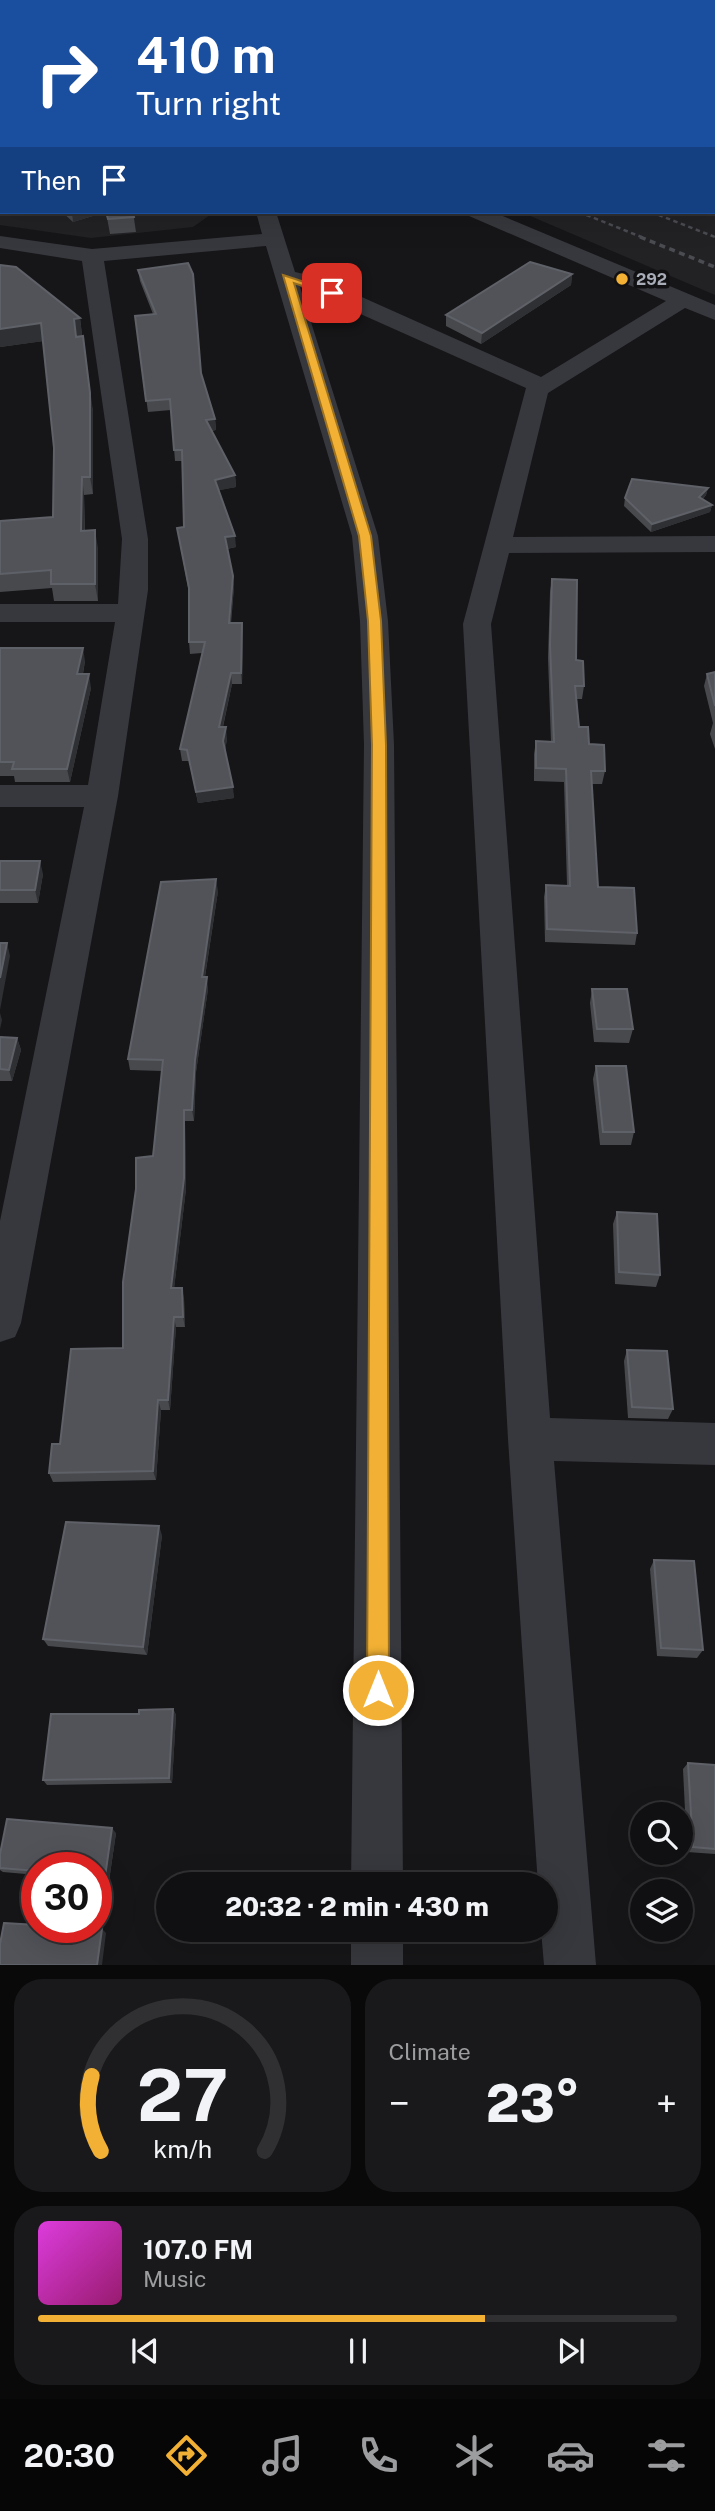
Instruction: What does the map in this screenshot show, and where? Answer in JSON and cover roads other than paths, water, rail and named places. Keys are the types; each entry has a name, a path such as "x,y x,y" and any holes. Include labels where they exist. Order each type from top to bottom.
{"street":[{"path":"481,214 699,307"},
{"path":"0,242 92,256 270,226 365,536 374,621 379,745 377,1872"},
{"path":"0,1323 102,796 130,613 135,538 92,256"},
{"path":"287,277 309,282 541,386"},
{"path":"570,1965 530,1439 477,624 537,390 699,307"},
{"path":"498,545 715,544"},
{"path":"0,612 130,613"},
{"path":"0,796 102,796"},
{"path":"530,1439 715,1444"},
{"path":"377,1942 377,1965"}],"railway":[{"path":"584,214 644,238"},
{"path":"656,214 715,237"},
{"path":"640,237 715,267"}],"place":[{"name":"292","path":"622,279"}]}
